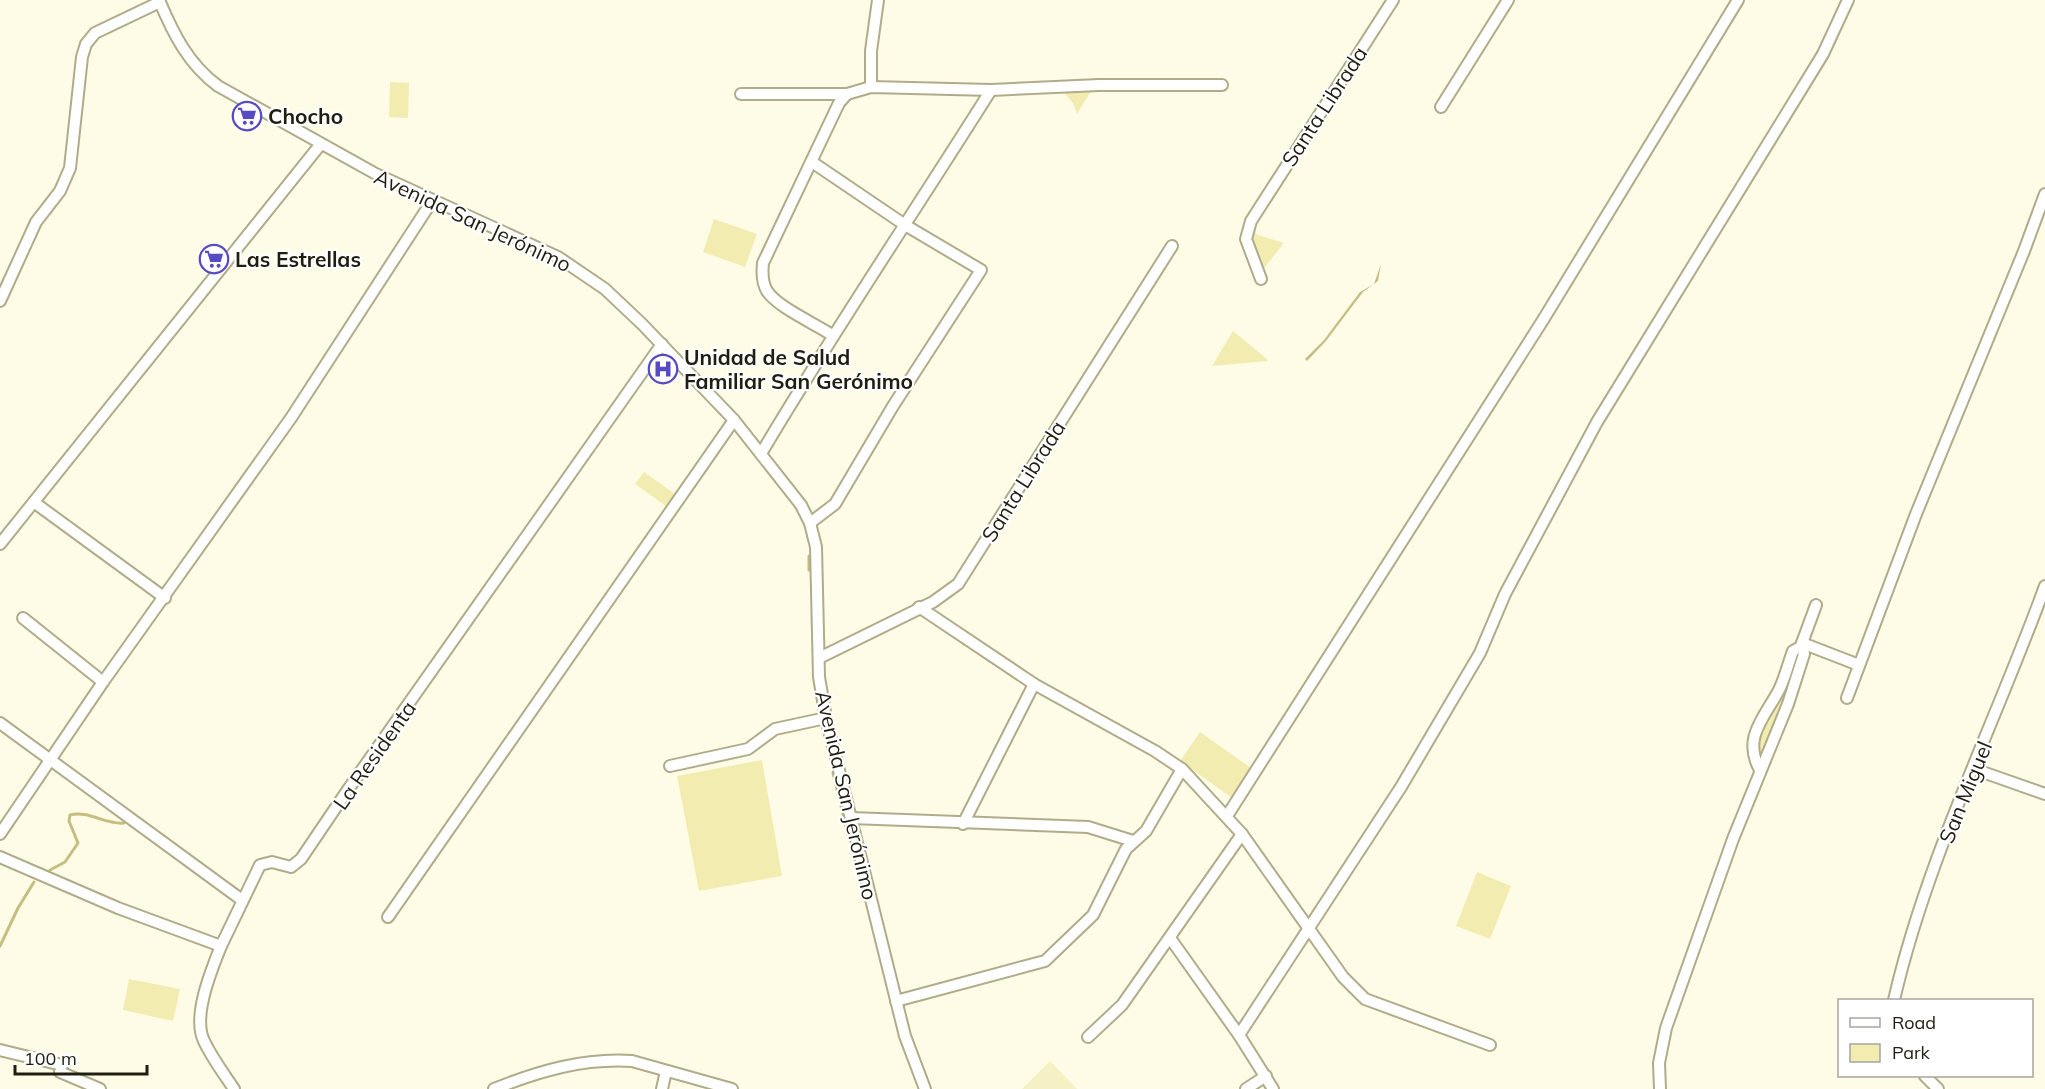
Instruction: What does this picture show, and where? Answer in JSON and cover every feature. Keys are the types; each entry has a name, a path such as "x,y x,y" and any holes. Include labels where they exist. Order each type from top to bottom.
{"street":[{"path":"871,87 871,51 878,0"},
{"name":"Santa Librada","path":"1261,279 1246,239 1251,221 1393,0"},
{"path":"1441,107 1508,0"},
{"path":"1227,816 1543,320 1737,0"},
{"path":"1239,1035 1401,787 1480,653 1505,594 1597,422 1823,54 1848,0"},
{"path":"0,301 36,222 60,191 70,168 82,57 86,44 95,33 159,1"},
{"name":"Avenida San Jerónimo","path":"159,1 183,48 206,77 239,99 320,145 432,201 566,262 604,290 662,344 734,420 762,452 801,505 810,523 816,547 819,658 826,718 896,1001 908,1044 925,1089"},
{"path":"741,94 847,94 871,87 991,90 1099,85 1222,85"},
{"path":"762,452 832,335 991,90"},
{"path":"832,335 772,297 763,283 764,263 839,103 847,94"},
{"path":"0,544 320,145"},
{"path":"810,523 835,504 893,406 981,270 905,225 812,162"},
{"path":"1847,698 1916,514 2024,251 2045,194"},
{"path":"0,834 104,682 291,418 432,201"},
{"name":"Santa Librada","path":"819,658 920,608 949,592 958,584 1172,246"},
{"name":"La Residenta","path":"234,1089 203,1040 200,1025 209,977 220,946 260,865 272,862 291,867 302,860 347,791 662,344"},
{"path":"388,917 734,420"},
{"path":"35,503 165,598"},
{"name":"San Miguel","path":"1894,999 1922,901 2045,586"},
{"path":"1660,1089 1659,1063 1666,1028 1760,771 1788,704 1804,654 1802,644 1816,605"},
{"path":"920,608 1034,684 1155,751 1182,769 1242,834 1343,977 1365,999 1490,1045"},
{"path":"23,618 104,682"},
{"path":"1802,644 1859,665"},
{"path":"1760,771 1754,756 1754,729 1780,687 1793,651 1802,644"},
{"path":"963,824 1034,684"},
{"path":"670,766 748,749 775,729 826,718"},
{"path":"0,723 242,900"},
{"path":"896,1001 1034,966 1045,961 1093,915 1126,849 1146,831 1182,769"},
{"path":"1974,769 2045,794"},
{"path":"851,818 875,817 963,824 1088,827 1133,841"},
{"path":"1088,1037 1122,1005 1242,834"},
{"path":"0,857 118,908 220,946"},
{"path":"1170,938 1239,1035 1273,1089"},
{"path":"0,1050 61,1068 100,1089"},
{"path":"494,1089 549,1069 599,1061 632,1061 732,1089"},
{"path":"662,1089 666,1071"},
{"path":"1246,1089 1266,1076"},
{"path":"1926,1077 1938,1089"}],"shaded area":[{"path":"1381,264 1378,281 1374,284"},
{"path":"1374,284 1363,292 1326,341 1307,361 1305,359 1324,340 1360,292"},
{"path":"1050,1061 1077,1089 1022,1089"}],"green space":[{"path":"390,82 409,83 408,118 389,117"},
{"path":"1093,88 1077,114 1073,103 1061,89"},
{"path":"714,219 757,234 745,267 703,252"},
{"path":"1251,228 1258,235 1284,243 1262,271 1251,251"},
{"path":"1233,331 1267,359 1268,361 1212,366"},
{"path":"644,472 675,494 666,506 635,484"},
{"path":"1795,653 1801,653 1762,764 1759,735 1762,721"},
{"path":"1200,732 1251,768 1231,797 1180,761"},
{"path":"762,760 782,876 699,891 677,776"},
{"path":"1477,872 1511,886 1490,939 1456,926"},
{"path":"129,979 180,989 173,1021 123,1010"}],"waterway":[{"path":"809,556 809,570"},
{"path":"833,773 849,839"},
{"path":"50,870 65,862 78,843 69,821 70,815 84,814 110,822 124,823"},
{"path":"0,946 18,908 34,882"}],"place":[{"name":"Chocho","path":"247,116"},
{"name":"Las Estrellas","path":"214,259"},
{"name":"Unidad de Salud Familiar San Gerónimo","path":"663,369"}]}
